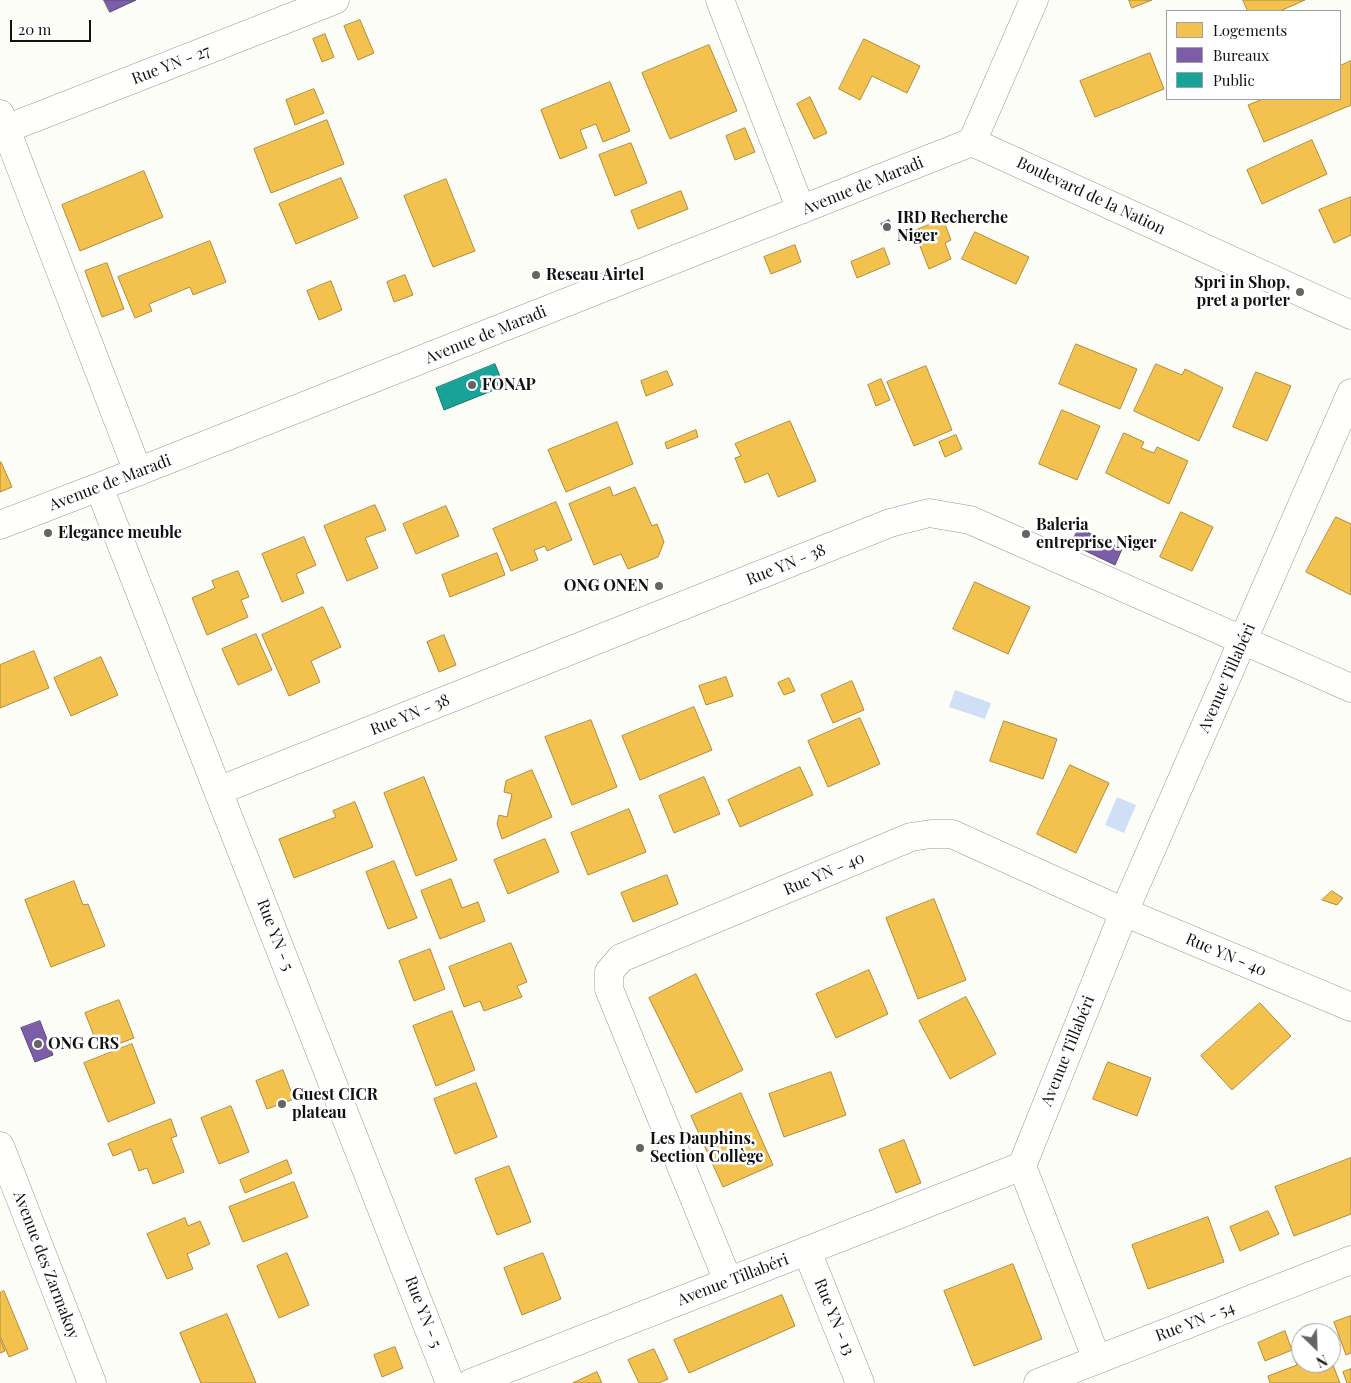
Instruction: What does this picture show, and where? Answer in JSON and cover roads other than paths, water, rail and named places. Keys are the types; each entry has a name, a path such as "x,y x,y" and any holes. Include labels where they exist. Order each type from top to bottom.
{"street":[{"path":"720,0 801,210"},
{"path":"972,142 1034,0"},
{"name":"Rue YN - 27","path":"3,122 318,3"},
{"path":"3,122 138,472"},
{"name":"Avenue de Maradi","path":"0,525 972,142"},
{"name":"Boulevard de la Nation","path":"972,142 1351,315"},
{"name":"Avenue Tillabéri","path":"471,1383 1022,1166 1124,912 1351,393"},
{"name":"Rue YN - 5","path":"99,487 450,1383"},
{"name":"Rue YN - 38","path":"218,791 890,524 929,513 970,520 1351,688"},
{"name":"Rue YN - 40","path":"728,1281 609,989 609,972 621,958 911,838 931,834 952,834 1124,912 1351,1007"},
{"name":"Avenue des Zarmakoy","path":"0,1146 92,1383"},
{"path":"1022,1166 1097,1360"},
{"name":"Rue YN - 13","path":"807,1251 860,1383"},
{"name":"Rue YN - 54","path":"1038,1383 1351,1260"}],"water":[{"path":"955,690 991,703 985,719 949,707"},
{"path":"1117,797 1136,805 1124,833 1105,825"}],"place":[{"name":"IRD Recherche Niger","path":"887,227"},
{"name":"Reseau Airtel","path":"536,275"},
{"name":"Spri in Shop, pret a porter","path":"1300,292"},
{"name":"FONAP","path":"472,385"},
{"name":"Elegance meuble","path":"48,533"},
{"name":"Baleria entreprise Niger","path":"1026,534"},
{"name":"ONG ONEN","path":"659,586"},
{"name":"ONG CRS","path":"38,1044"},
{"name":"Guest CICR plateau","path":"282,1104"},
{"name":"Les Dauphins, Section Collège","path":"640,1148"}]}
